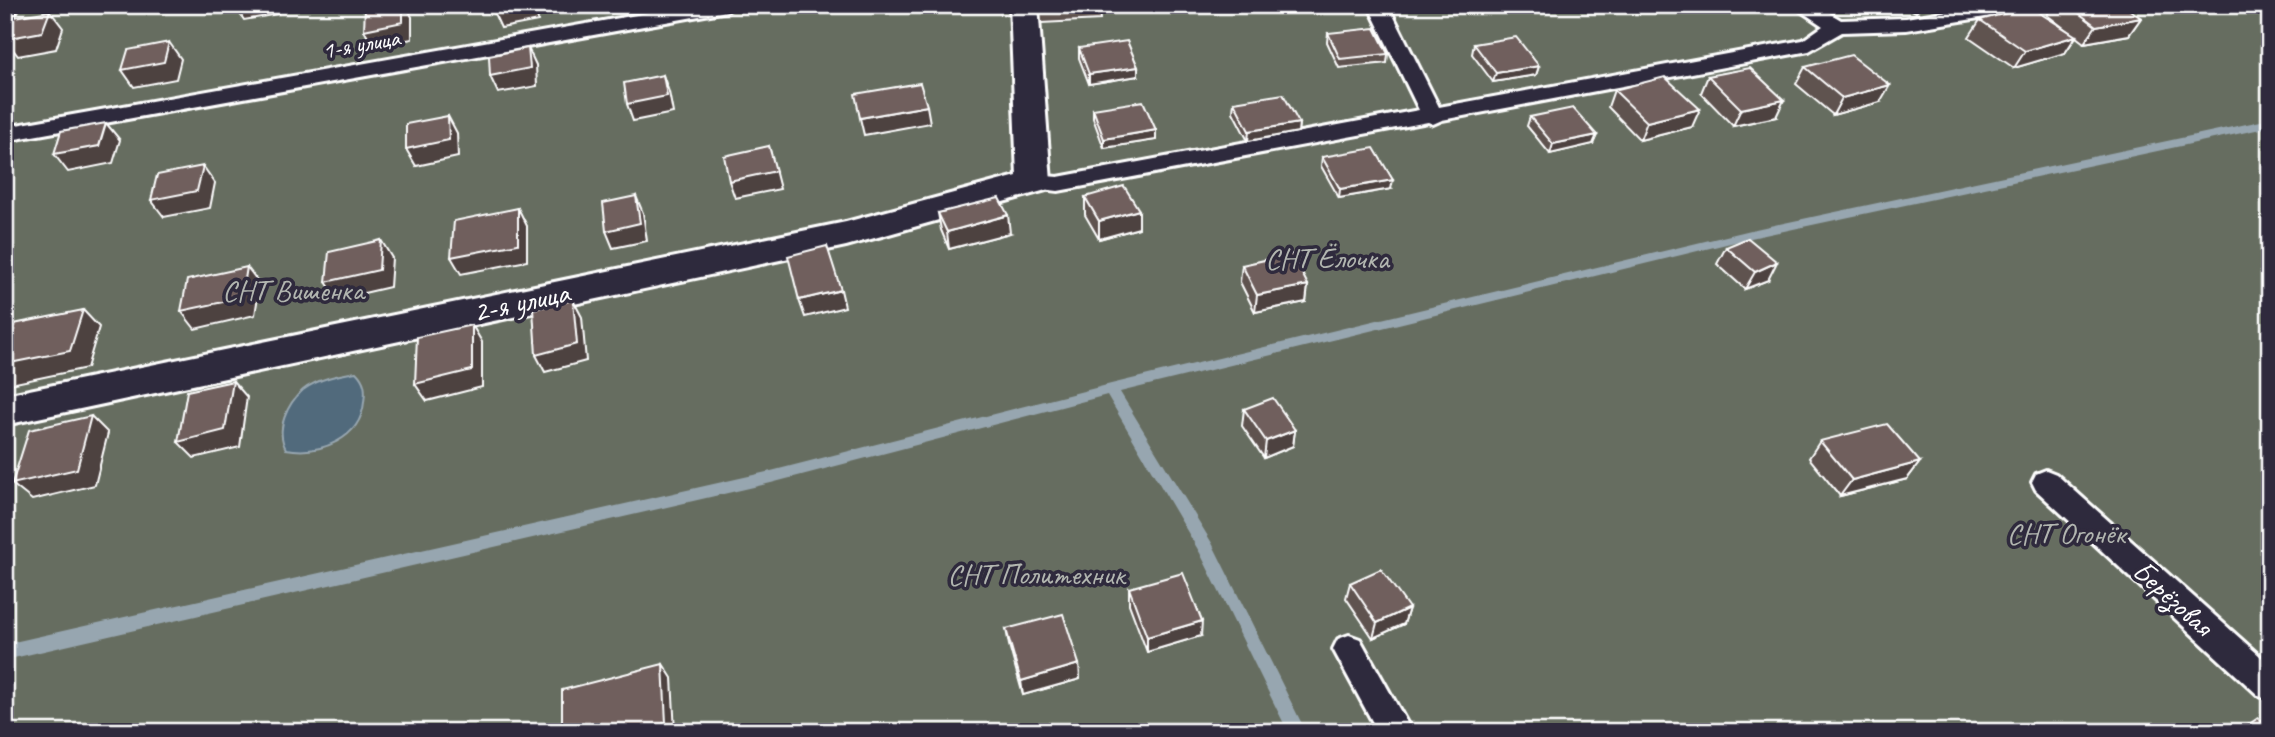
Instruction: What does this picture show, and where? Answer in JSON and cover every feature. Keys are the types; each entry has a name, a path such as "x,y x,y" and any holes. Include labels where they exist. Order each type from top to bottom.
{"street":[{"path":"1024,5 1034,182"},
{"name":"2-я улица","path":"5,410 846,234 1034,182"}],"lane":[{"name":"1-я улица","path":"5,134 727,5"},
{"path":"1378,5 1433,117"},
{"path":"1802,5 1837,26"},
{"path":"1034,182 1058,184 1433,117 1809,45 1837,26 1906,24 2022,5"},
{"name":"Берёзовая","path":"2046,482 2270,686"},
{"path":"1349,649 1396,732"}],"green space":[{"path":"5,5 2270,5 2270,732 5,732"}],"water":[{"path":"356,372 363,382 364,402 361,415 347,435 325,447 286,449 282,426 297,396 321,380"}],"building":[{"path":"403,5 403,22 364,30 365,7"},
{"path":"493,5 523,5 493,11"},
{"path":"2068,5 2123,5 2141,18 2096,26"},
{"path":"2030,7 2076,36 2025,51 1980,20"},
{"path":"50,11 42,32 5,39 14,17"},
{"path":"1375,28 1388,54 1340,59 1328,33"},
{"path":"1516,37 1539,66 1496,73 1474,44"},
{"path":"1127,41 1138,67 1089,74 1079,48"},
{"path":"169,42 164,62 122,70 128,50"},
{"path":"528,48 530,68 490,76 489,56"},
{"path":"1851,55 1890,85 1842,98 1805,67"},
{"path":"1750,68 1784,100 1741,109 1708,76"},
{"path":"663,75 667,96 627,104 624,83"},
{"path":"1665,77 1700,109 1647,122 1614,90"},
{"path":"920,83 927,106 860,118 855,94"},
{"path":"1283,94 1299,123 1249,131 1234,102"},
{"path":"1143,101 1156,130 1104,139 1093,109"},
{"path":"1573,108 1597,135 1553,144 1530,117"},
{"path":"448,116 449,140 406,149 406,124"},
{"path":"106,123 99,146 54,154 61,131"},
{"path":"769,146 776,171 729,181 724,156"},
{"path":"1374,148 1393,180 1340,189 1322,157"},
{"path":"203,166 197,191 151,200 157,175"},
{"path":"1124,186 1139,210 1099,221 1085,197"},
{"path":"636,196 640,223 606,231 603,203"},
{"path":"999,198 1008,215 947,232 938,213"},
{"path":"518,208 518,244 451,257 454,221"},
{"path":"1748,238 1777,262 1755,272 1726,247"},
{"path":"381,240 379,270 326,282 329,252"},
{"path":"827,246 841,290 799,300 788,256"},
{"path":"1292,254 1308,285 1257,295 1242,265"},
{"path":"247,267 242,298 181,311 187,280"},
{"path":"573,300 577,344 536,355 533,309"},
{"path":"83,310 70,351 5,364 5,333 9,325"},
{"path":"472,325 472,370 415,384 417,337"},
{"path":"233,381 225,430 178,442 187,391"},
{"path":"1273,398 1295,430 1266,441 1244,409"},
{"path":"91,416 77,469 12,484 29,430"},
{"path":"1887,424 1920,462 1852,480 1820,441"},
{"path":"1381,569 1409,608 1377,623 1350,583"},
{"path":"1183,573 1202,621 1147,637 1129,588"},
{"path":"1063,614 1079,664 1021,681 1006,629"},
{"path":"663,664 666,723 633,732 562,732 562,690"},
{"path":"2258,718 2270,728 2270,732 2238,732"}],"waterway":[{"path":"1111,389 1751,234 2270,123"},
{"path":"5,652 771,477 1111,389"},
{"path":"1111,389 1206,548 1297,732"}],"park label":[{"name":"СНТ Ёлочка","path":"1327,258"},
{"name":"СНТ Вишенка","path":"293,290"},
{"name":"СНТ Огонёк","path":"2066,533"},
{"name":"СНТ Политехник","path":"1036,574"}]}
